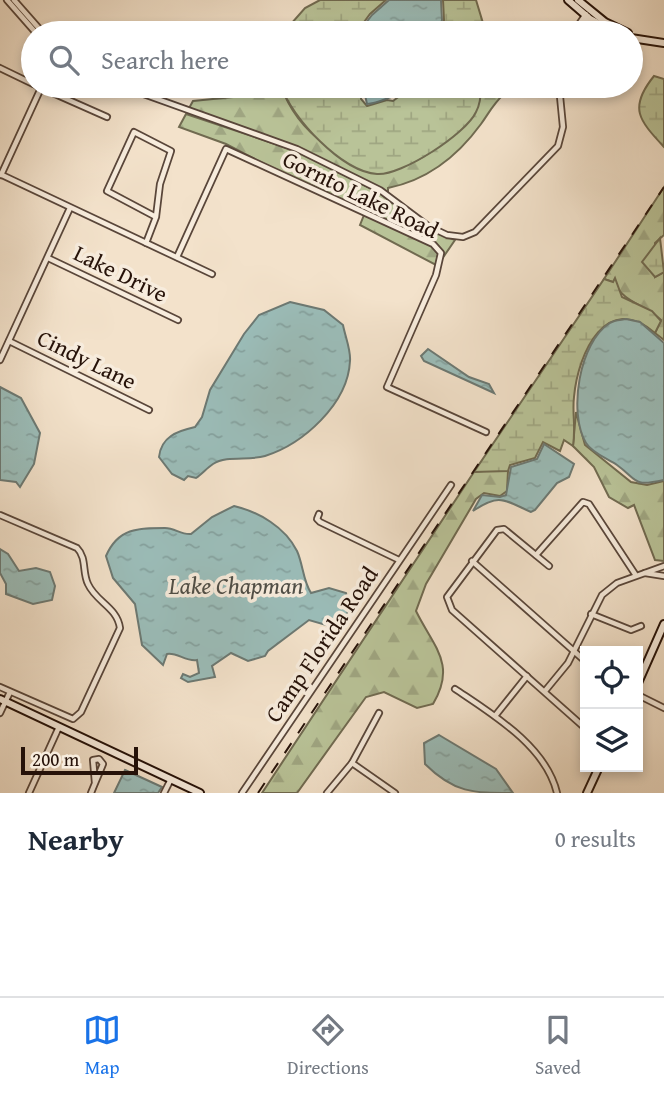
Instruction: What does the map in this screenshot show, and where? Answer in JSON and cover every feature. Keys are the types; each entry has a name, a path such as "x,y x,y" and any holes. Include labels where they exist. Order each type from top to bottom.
{"street":[{"path":"6,0 25,21"},
{"path":"14,0 32,21"},
{"path":"568,0 597,21"},
{"path":"578,0 587,15 600,21"},
{"path":"582,21 587,15"},
{"path":"585,21 587,15"},
{"path":"643,37 664,40"},
{"path":"0,68 21,78"},
{"path":"32,98 0,175 212,274"},
{"path":"64,98 107,117"},
{"path":"155,98 297,149 380,190 432,228 459,238 479,228 557,149 564,127 560,98"},
{"path":"146,243 156,217 160,184 171,151 134,132 130,134 107,191 109,195 156,217"},
{"name":"Gornto Lake Road","path":"177,257 226,149 433,244 441,253 436,275 387,387 486,432"},
{"name":"Cindy Lane","path":"0,360 70,208"},
{"name":"Lake Drive","path":"48,258 178,320"},
{"name":"Cindy Lane","path":"9,341 149,410"},
{"path":"399,560 451,485"},
{"path":"536,555 583,502 589,504 638,573 664,576"},
{"name":"Camp Florida Road","path":"242,793 399,560 320,522 317,519 319,514"},
{"path":"0,515 77,548 81,552 88,584 115,612 120,628 78,716 67,718 0,687"},
{"path":"549,566 504,529 497,530 447,597 452,610 580,723"},
{"path":"472,561 580,657"},
{"path":"545,691 573,652 603,595 617,583 638,573 664,566"},
{"path":"592,614 631,630 641,626"},
{"path":"643,672 664,624"},
{"path":"495,716 527,676"},
{"path":"455,689 495,716 541,761 557,793"},
{"path":"0,713 3,700 10,692"},
{"path":"643,698 664,708"},
{"path":"3,700 200,793"},
{"path":"327,793 352,763 379,713"},
{"path":"29,793 59,727"},
{"path":"91,793 103,764 99,759 93,760 92,766 95,783"},
{"path":"352,763 395,793"},
{"path":"587,793 597,772"},
{"path":"164,793 171,779"}],"green space":[{"path":"320,0 386,0 365,21 294,21 305,8"},
{"path":"443,0 476,0 482,21 444,21"},
{"path":"654,76 664,79 664,147 648,129 640,113 639,105"},
{"path":"286,98 299,118 325,145 358,162 395,168 418,160 444,142 477,98 500,98 472,136 452,157 429,173 388,188 388,193 297,147 188,110 193,101"},
{"path":"361,98 367,106 397,98 480,98 470,121 447,142 401,168 377,174 363,171 334,154 307,127 287,99"},
{"path":"186,114 296,151 378,192 431,230 455,240 442,259 442,252 434,242 299,182 226,144 179,127"},
{"path":"664,187 664,235 655,243 655,277 664,272 664,340 655,333 661,320 629,299 613,282 604,279"},
{"path":"364,215 432,245 438,254 436,265 360,225"},
{"path":"660,238 664,272 655,277 642,262"},
{"path":"615,278 622,297 652,311 661,321 655,333 638,322 623,319 609,323 598,332 582,362 577,380 573,446 564,440 560,451 543,442 535,458 510,465 508,471 474,472 604,279 613,282"},
{"path":"576,412 585,445 631,482 647,485 664,481 664,561 655,560 634,505 628,508 609,497 594,467 573,446"},
{"path":"508,471 507,491 500,496 484,493 476,499 426,584 416,611 443,666 440,690 433,704 417,708 384,692 366,697 297,793 262,793 474,472"}],"water":[{"path":"389,0 441,0 442,21 367,21"},
{"path":"366,98 390,98 379,102 367,104"},
{"path":"290,302 324,310 343,325 350,361 347,377 332,407 308,432 265,456 219,461 196,478 188,476 184,480 172,474 159,457 163,444 176,433 195,427 202,417 210,390 244,334 259,315"},
{"path":"626,319 640,322 664,343 664,480 646,483 637,481 592,450 581,430 578,397 584,361 599,332 612,322"},
{"path":"428,349 469,377 489,384 494,393 424,361 421,356"},
{"path":"0,387 21,398 40,433 34,464 20,487 16,482 0,480"},
{"path":"544,444 574,464 569,477 557,483 535,510 531,512 496,500 473,511 482,495 506,495 511,467 537,459"},
{"name":"Lake Chapman","path":"234,506 262,517 286,535 297,551 311,593 329,588 346,593 347,615 342,626 333,627 309,620 265,656 248,661 231,653 212,666 215,677 188,682 181,678 183,674 190,677 199,673 197,660 167,654 163,665 142,645 135,604 113,578 106,556 116,540 130,532 146,528 165,528 191,534 212,517"},
{"path":"0,549 8,554 19,571 36,568 50,572 55,586 52,600 33,604 6,594 6,584 0,573"},
{"path":"439,735 496,769 513,793 486,793 465,789 435,774 425,764 424,743"},
{"path":"125,770 162,787 158,793 114,793"}],"railway":[{"path":"258,793 664,187"}]}
